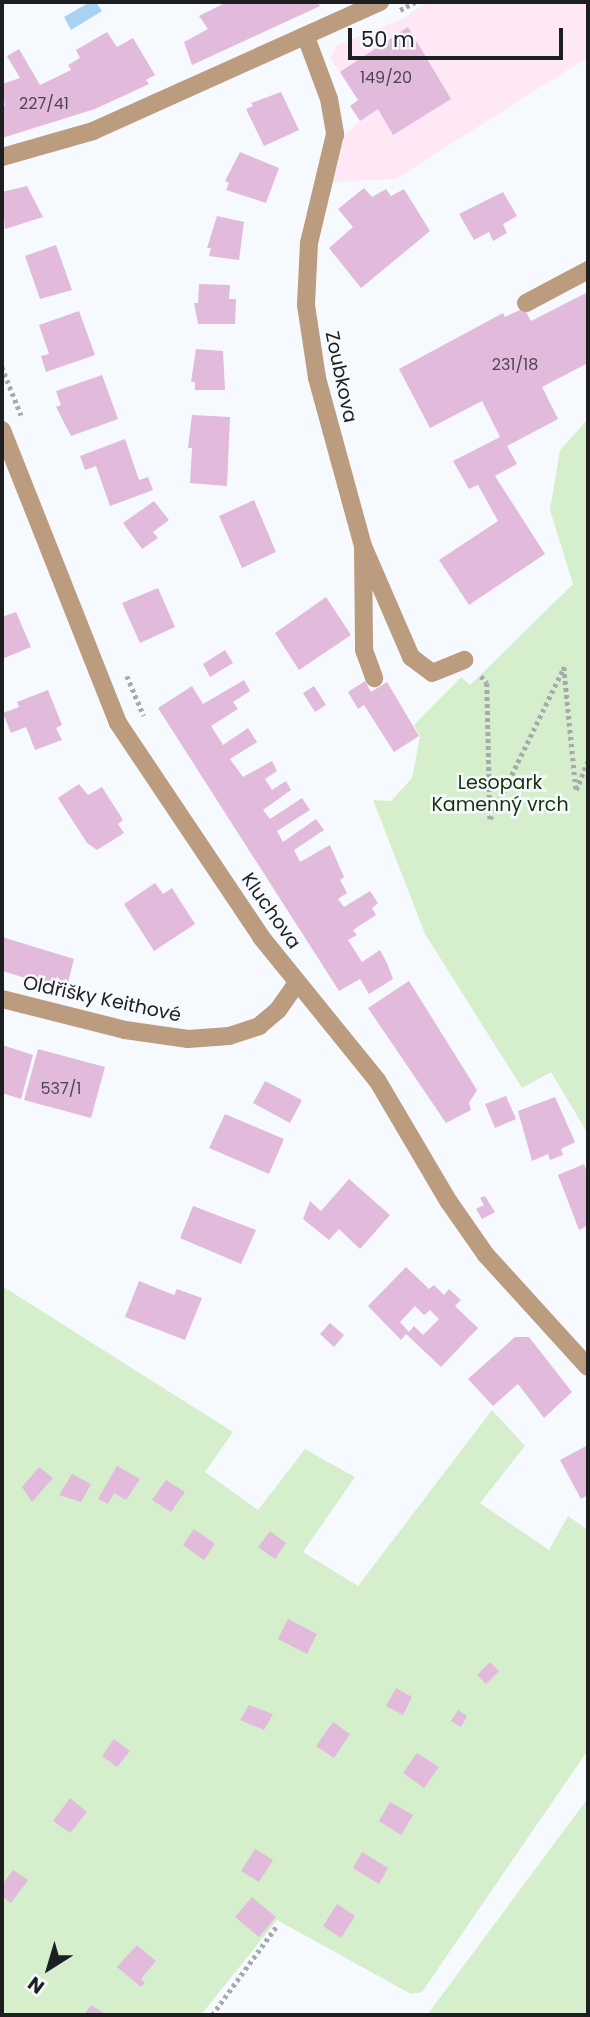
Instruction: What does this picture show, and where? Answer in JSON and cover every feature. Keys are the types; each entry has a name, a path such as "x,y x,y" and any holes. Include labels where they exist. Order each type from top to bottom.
{"street":[{"path":"2,157 93,131 380,2"},
{"name":"Zoubkova","path":"306,37 329,99 335,134 309,243 306,305 317,378 363,546 411,657 432,673 465,660"},
{"path":"526,303 588,270"},
{"name":"Kluchova","path":"2,430 118,723 261,937 377,1080 449,1202 486,1255 588,1367"},
{"path":"363,546 363,650 374,678"},
{"name":"Oldřišky Keithové","path":"2,999 125,1030 188,1039 229,1036 260,1026 278,1010 297,983"}],"path":[{"path":"2,367 23,419"},
{"path":"123,665 151,728"},
{"path":"488,682 490,819 564,667 576,790 588,761"},
{"path":"212,2015 276,1927"}],"shaded area":[{"path":"426,2 588,2 588,57 396,179 332,182 344,136 360,121 350,106 358,100 331,59 336,45 403,19"}],"green space":[{"name":"Lesopark Kamenný vrch","path":"588,419 588,1134 551,1072 522,1088 425,934 373,800 391,801 412,778 420,736 414,725 461,677 470,685 573,584 550,510 560,450"},
{"path":"2,1286 233,1432 205,1472 258,1510 305,1449 355,1477 303,1552 358,1586 492,1410 525,1446 480,1503 549,1550 568,1516 588,1530 588,1750 422,1992 411,1994 277,1920 201,2015 2,2015"},
{"path":"588,1798 588,2015 427,2015"}],"water":[{"path":"90,2 96,2 102,11 71,30 64,17"}],"building":[{"path":"227,2 317,2 320,6 192,65 184,42 208,29 199,16"},
{"path":"408,27 451,99 393,135 378,109 360,121 350,106 358,100 340,72"},
{"path":"107,32 117,47 133,38 155,75 146,80 149,84 95,109 2,138 2,107 5,106 2,84 20,78 7,56 19,49 40,85 71,70 68,65 80,58 76,50"},
{"path":"281,92 299,130 264,146 246,109 253,106 251,103"},
{"path":"240,152 279,168 266,203 226,190 229,183 225,181"},
{"path":"27,186 43,217 5,229 2,192"},
{"path":"364,188 372,197 386,189 391,196 404,189 430,231 361,288 329,248 353,227 338,209"},
{"path":"503,192 517,216 503,224 507,233 493,241 489,232 474,240 459,214"},
{"path":"217,216 244,222 239,260 209,256 211,248 207,248"},
{"path":"56,245 72,290 40,299 25,256"},
{"path":"199,284 230,285 229,299 236,299 235,324 198,324 194,303 198,303"},
{"path":"588,292 588,363 542,387 558,419 507,446 517,464 495,476 545,554 469,605 439,560 498,521 478,485 469,489 453,461 500,437 482,401 430,428 399,369 503,313 505,317 524,308 531,321"},
{"path":"79,311 95,355 46,372 41,356 49,354 39,325"},
{"path":"196,349 223,351 225,390 195,390 195,382 191,382"},
{"path":"102,375 118,419 71,436 56,407 61,405 56,391"},
{"path":"192,415 230,417 227,486 190,483 192,448 188,448"},
{"path":"125,439 139,480 148,477 153,490 110,506 96,466 85,470 80,456"},
{"path":"254,500 276,552 242,568 219,516"},
{"path":"154,501 169,520 153,532 158,538 142,549 123,523"},
{"path":"158,588 175,627 140,643 122,603"},
{"path":"326,597 351,635 299,670 275,633"},
{"path":"16,612 31,647 2,659 2,617"},
{"path":"225,650 233,663 210,677 203,664"},
{"path":"244,680 250,691 233,702 238,709 211,726 223,745 248,728 257,742 230,759 243,777 272,761 277,771 265,779 272,790 286,781 291,790 263,810 270,819 302,798 310,810 277,831 283,842 316,819 324,830 294,850 300,862 330,845 344,877 340,880 347,893 338,899 344,907 370,891 378,903 372,908 376,915 353,930 357,935 348,940 362,962 380,950 387,963 393,979 369,994 360,979 339,991 158,708 192,686 203,704"},
{"path":"365,681 371,692 387,682 419,736 394,752 364,705 358,709 348,692"},
{"path":"314,686 326,705 315,712 303,693"},
{"path":"48,690 62,725 56,728 62,740 35,750 26,727 11,733 3,713 19,707 17,702"},
{"path":"79,784 88,795 102,787 123,820 118,824 124,833 97,850 87,843 58,798"},
{"path":"155,883 163,894 172,888 195,924 154,951 124,904"},
{"path":"2,937 74,959 66,990 2,971"},
{"path":"409,981 477,1090 469,1103 471,1110 446,1123 368,1008"},
{"path":"2,1045 33,1055 21,1099 2,1093"},
{"path":"38,1049 105,1067 91,1118 24,1100"},
{"path":"265,1081 302,1100 290,1123 253,1103"},
{"path":"506,1096 516,1119 495,1128 485,1104"},
{"path":"555,1097 575,1142 561,1149 563,1155 550,1160 548,1154 532,1161 518,1111"},
{"path":"225,1114 284,1139 269,1174 209,1148"},
{"path":"584,1164 588,1176 588,1225 579,1230 558,1175"},
{"path":"349,1179 390,1215 360,1249 339,1229 329,1240 303,1219 310,1201 321,1211"},
{"path":"485,1196 495,1212 482,1219 476,1209 484,1205 480,1198"},
{"path":"193,1206 256,1230 241,1264 180,1238"},
{"path":"406,1267 429,1289 434,1285 444,1295 449,1289 461,1300 455,1306 478,1328 441,1367 406,1334 401,1340 368,1306","holes":["415,1306 424,1315 430,1310 439,1319 423,1335 414,1326 409,1332 400,1322"]},
{"path":"139,1281 174,1295 177,1289 202,1298 185,1340 125,1317"},
{"path":"330,1323 344,1335 334,1347 320,1334"},
{"path":"515,1337 529,1337 572,1392 544,1418 518,1384 493,1406 468,1379"},
{"path":"588,1445 588,1495 581,1499 560,1460"},
{"path":"117,1466 140,1479 126,1500 114,1493 108,1504 98,1499"},
{"path":"39,1467 53,1478 32,1502 22,1487"},
{"path":"72,1474 91,1484 81,1502 59,1495"},
{"path":"166,1480 185,1492 171,1512 152,1500"},
{"path":"194,1529 215,1544 204,1560 183,1545"},
{"path":"270,1531 286,1543 275,1559 258,1547"},
{"path":"288,1619 317,1634 307,1654 278,1639"},
{"path":"490,1662 499,1671 486,1684 477,1675"},
{"path":"396,1688 412,1697 403,1715 386,1706"},
{"path":"249,1705 273,1714 264,1730 240,1720"},
{"path":"458,1710 467,1716 461,1727 451,1721"},
{"path":"333,1722 350,1734 334,1758 316,1746"},
{"path":"114,1739 130,1751 117,1767 102,1756"},
{"path":"417,1753 439,1767 424,1788 403,1773"},
{"path":"70,1798 87,1812 70,1833 53,1821"},
{"path":"390,1802 413,1815 401,1835 379,1821"},
{"path":"255,1849 273,1860 259,1882 241,1871"},
{"path":"362,1852 388,1868 379,1884 353,1868"},
{"path":"13,1870 28,1880 11,1903 2,1896 2,1885"},
{"path":"252,1897 276,1917 259,1937 235,1917"},
{"path":"337,1904 355,1916 341,1938 323,1926"},
{"path":"137,1945 156,1961 141,1979 145,1983 141,1987 117,1967"},
{"path":"91,2005 107,2015 84,2015"}]}
